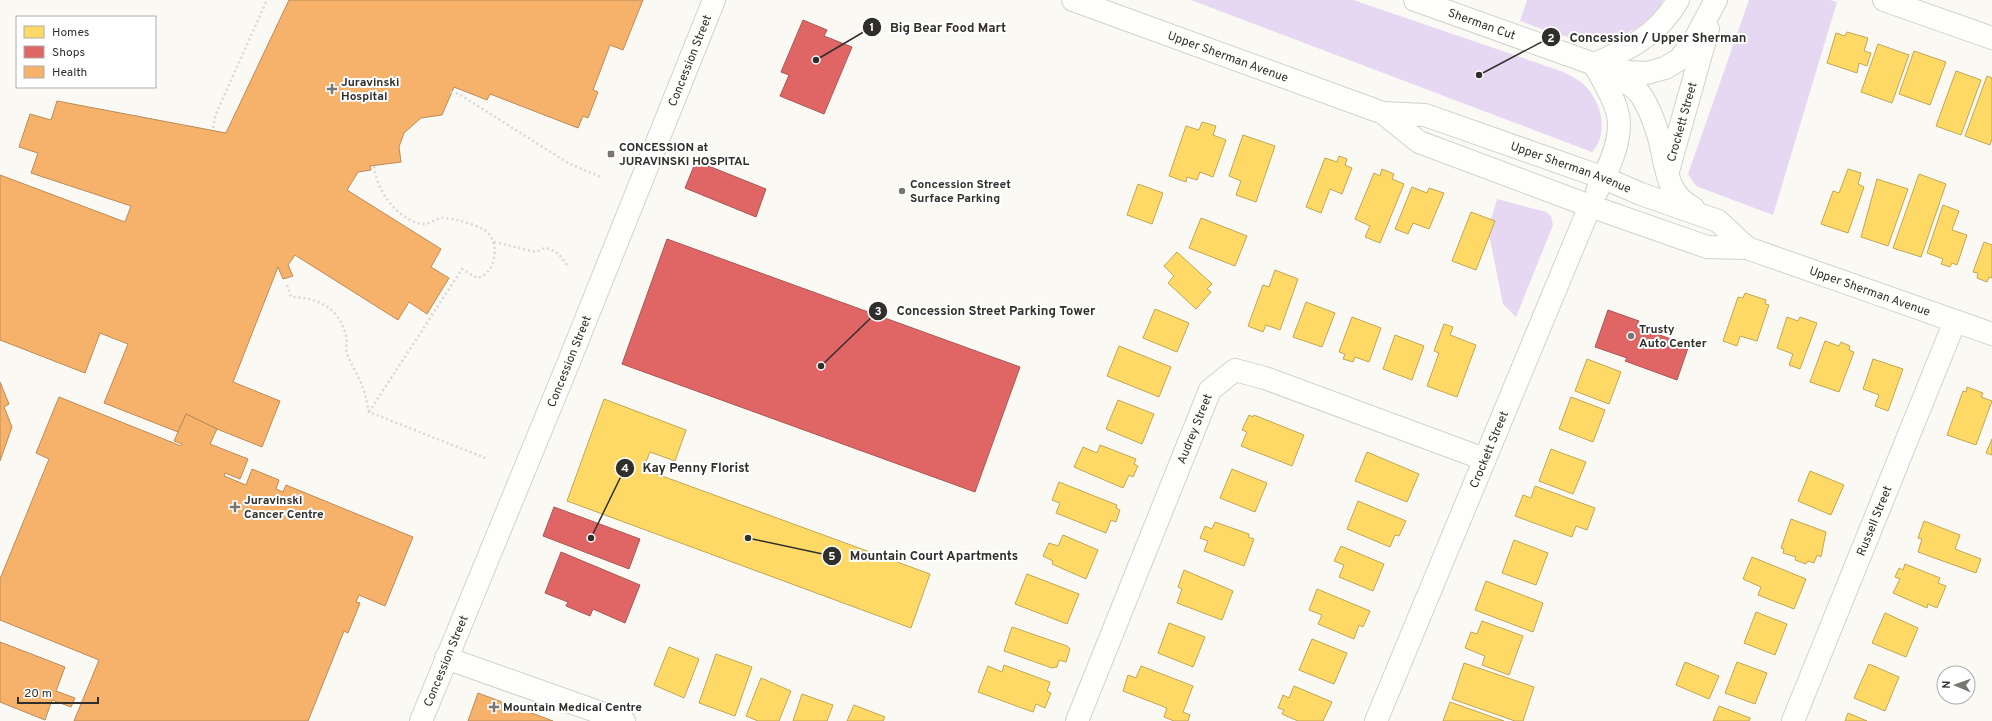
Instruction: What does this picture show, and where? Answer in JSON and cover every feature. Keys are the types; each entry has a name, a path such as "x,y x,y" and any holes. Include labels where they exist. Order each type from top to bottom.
{"main road":[{"name":"Concession Street","path":"420,721 568,364 714,0"},
{"name":"Upper Sherman Avenue","path":"1073,0 1384,113 1425,115 1604,178 1641,194 1718,221 1747,248"},
{"name":"Sherman Cut","path":"1415,0 1594,64"},
{"path":"1594,64 1628,50 1647,36 1678,0"},
{"path":"1594,64 1628,72 1647,73 1666,68 1680,59 1695,39 1716,0"},
{"name":"Crockett Street","path":"1716,0 1666,176 1673,191 1689,206 1718,221"},
{"path":"1884,0 1992,38"},
{"path":"1594,64 1629,84 1640,94 1658,134 1666,176"},
{"name":"Crockett Street","path":"1376,721 1590,206 1604,178 1617,143 1618,116 1613,100 1594,64"},
{"name":"Upper Sherman Avenue","path":"1384,113 1419,142 1590,206 1707,247 1747,248 1992,334"},
{"name":"Russell Street","path":"1793,721 1955,321"},
{"name":"Audrey Street","path":"1077,721 1210,390 1235,370 1265,378 1484,459"},
{"path":"446,658 624,721"}],"path":[{"path":"213,128 215,116 267,0"},
{"path":"451,92 459,94 568,163 603,178"},
{"path":"369,412 462,269 478,278 482,278 486,274 496,255 494,242 484,230 466,223 442,218 422,224 405,216 390,204 380,188 374,165"},
{"path":"494,242 536,252 545,248 550,249 559,254 567,265"},
{"path":"287,285 291,297 306,297 321,302 333,310 342,323 347,337 346,352 363,388 369,412"},
{"path":"369,412 488,459"}],"shaded area":[{"path":"1191,0 1353,0 1558,70 1578,80 1586,87 1597,104 1602,124 1598,143 1592,152"},
{"path":"1527,0 1663,0 1648,20 1626,34 1611,39 1581,40 1566,37 1520,21"},
{"path":"1749,0 1830,0 1837,2 1773,215 1696,186 1688,174"},
{"path":"1497,199 1546,212 1551,216 1553,225 1516,317 1503,304 1488,229"}],"building: Homes":[{"path":"1847,32 1868,38 1864,51 1871,53 1867,66 1859,63 1857,73 1827,63 1836,33 1845,36"},
{"path":"1878,44 1909,55 1892,103 1861,92"},
{"path":"1914,51 1946,62 1930,105 1899,94"},
{"path":"1956,71 1981,80 1961,135 1936,126"},
{"path":"1987,76 1992,78 1992,139 1990,145 1965,136"},
{"path":"1202,122 1216,126 1213,135 1226,140 1213,177 1200,172 1197,180 1187,177 1186,182 1169,176 1186,126 1199,130"},
{"path":"1243,135 1275,146 1256,202 1236,195 1241,181 1229,176"},
{"path":"1339,156 1347,159 1345,165 1352,168 1342,194 1330,189 1321,213 1306,207 1325,158 1337,162"},
{"path":"1382,169 1394,174 1392,179 1404,184 1380,243 1365,237 1370,226 1355,219 1374,173 1380,176"},
{"path":"1848,169 1861,173 1858,184 1864,187 1848,233 1821,224 1833,191 1839,193"},
{"path":"1919,174 1946,184 1921,257 1893,248"},
{"path":"1877,179 1908,189 1888,246 1861,237"},
{"path":"1138,184 1163,193 1152,224 1127,215"},
{"path":"1412,187 1427,193 1429,188 1444,193 1429,229 1413,223 1408,234 1395,229"},
{"path":"1943,205 1959,211 1952,230 1967,235 1957,265 1952,263 1950,267 1941,264 1943,259 1927,253"},
{"path":"1471,212 1495,221 1476,270 1452,261"},
{"path":"1201,218 1247,236 1235,266 1189,248"},
{"path":"1984,242 1992,245 1992,278 1989,277 1987,282 1977,278 1978,273 1973,272"},
{"path":"1177,252 1212,284 1207,289 1211,292 1196,309 1168,283 1174,276 1164,266"},
{"path":"1275,270 1298,279 1280,330 1266,325 1263,332 1248,326 1263,285 1269,287"},
{"path":"1745,293 1766,300 1765,304 1769,305 1757,341 1740,336 1737,346 1723,341 1738,297 1743,298"},
{"path":"1306,302 1335,313 1322,347 1293,337"},
{"path":"1155,309 1189,323 1177,352 1143,338"},
{"path":"1352,317 1381,328 1369,362 1355,357 1353,362 1343,359 1345,354 1339,352"},
{"path":"1787,317 1798,321 1800,317 1817,323 1800,369 1789,365 1793,354 1777,348"},
{"path":"1444,324 1453,327 1450,335 1476,345 1457,397 1427,386 1439,353 1434,351"},
{"path":"1395,335 1424,346 1412,380 1383,369"},
{"path":"1825,341 1839,346 1841,342 1850,346 1849,350 1854,352 1839,392 1810,382"},
{"path":"1119,346 1171,367 1159,397 1107,376"},
{"path":"1587,359 1621,372 1609,404 1575,391"},
{"path":"1873,359 1903,369 1888,411 1875,406 1879,395 1863,389"},
{"path":"1967,387 1983,393 1981,397 1992,401 1976,445 1947,435 1963,391 1966,392"},
{"path":"1571,397 1605,410 1593,442 1559,429"},
{"path":"604,399 686,430 675,461 650,452 643,469 930,574 911,628 567,501"},
{"path":"1118,400 1154,414 1142,444 1106,429"},
{"path":"1249,415 1253,417 1254,415 1304,435 1292,466 1241,446 1247,432 1242,430"},
{"path":"1992,439 1992,455 1986,453"},
{"path":"1100,445 1136,459 1134,464 1138,466 1133,477 1129,475 1123,488 1074,467 1083,447 1097,453"},
{"path":"1551,449 1586,462 1573,494 1539,481"},
{"path":"1367,452 1419,474 1407,502 1355,481"},
{"path":"1232,469 1267,483 1255,512 1220,498"},
{"path":"1810,471 1844,485 1831,515 1798,501"},
{"path":"1059,482 1117,505 1116,508 1120,510 1116,522 1111,520 1106,533 1056,513 1060,503 1052,500"},
{"path":"1535,486 1595,508 1587,530 1576,526 1572,537 1515,516 1523,495 1531,498"},
{"path":"1358,501 1406,521 1399,536 1395,535 1390,547 1347,529"},
{"path":"1791,519 1826,532 1821,557 1817,555 1814,563 1808,561 1806,564 1795,560 1796,557 1783,553 1784,549 1781,548"},
{"path":"1924,521 1960,535 1955,549 1981,559 1976,573 1918,552 1922,539 1918,538"},
{"path":"1215,522 1249,534 1248,537 1254,539 1244,566 1204,551 1208,541 1200,538 1205,526 1212,529"},
{"path":"1063,535 1098,550 1086,579 1052,564 1053,561 1043,556 1049,543 1058,546"},
{"path":"1514,540 1548,553 1536,585 1502,573"},
{"path":"1341,546 1384,564 1373,591 1339,577 1344,565 1334,561"},
{"path":"1752,557 1806,579 1794,609 1758,595 1761,587 1743,579"},
{"path":"1905,564 1940,578 1938,583 1946,586 1937,608 1928,604 1927,608 1893,593 1900,579 1895,577 1899,568 1903,570"},
{"path":"1184,570 1233,591 1222,620 1177,603 1182,589 1178,587"},
{"path":"1027,574 1079,594 1067,624 1015,604"},
{"path":"1486,581 1543,603 1533,632 1475,610"},
{"path":"1317,589 1370,611 1363,627 1359,625 1354,639 1318,624 1322,615 1309,610"},
{"path":"1756,612 1787,624 1775,655 1744,643"},
{"path":"1885,613 1918,628 1906,657 1872,643"},
{"path":"1482,621 1523,636 1509,675 1482,665 1485,656 1465,648 1471,632 1477,634"},
{"path":"1169,623 1205,637 1193,667 1158,653"},
{"path":"1012,627 1067,646 1070,649 1066,662 1059,660 1057,667 1052,668 1004,651"},
{"path":"1312,639 1347,653 1334,684 1299,670"},
{"path":"669,647 699,659 684,698 654,685"},
{"path":"716,654 752,667 735,716 699,703"},
{"path":"1685,662 1719,676 1709,699 1676,685"},
{"path":"1737,662 1767,673 1755,704 1725,693"},
{"path":"1464,663 1534,687 1523,721 1515,721 1452,699"},
{"path":"1869,664 1899,677 1885,711 1854,698"},
{"path":"1004,665 1050,682 1047,691 1051,693 1045,708 1036,704 1033,712 978,692 988,666 1002,672"},
{"path":"1141,666 1193,686 1183,712 1190,715 1188,721 1174,721 1164,717 1167,708 1123,691 1128,675 1136,678"},
{"path":"761,678 791,691 779,721 758,721 746,716"},
{"path":"1294,686 1332,702 1323,721 1298,721 1282,714 1284,710 1278,708 1283,695 1289,698"},
{"path":"802,694 833,705 827,721 793,721"},
{"path":"1450,702 1504,721 1443,721"},
{"path":"854,705 885,717 883,721 847,721"},
{"path":"1719,706 1750,718 1749,721 1713,721"},
{"path":"1848,713 1867,721 1845,721"}],"building: Shops":[{"path":"803,20 827,30 824,36 852,47 824,114 780,96 789,75 781,72"},
{"path":"696,161 766,189 756,217 685,188"},
{"path":"667,239 1020,367 975,492 622,364"},
{"name":"Trusty Auto Center","path":"1608,310 1639,321 1636,327 1689,345 1677,380 1625,361 1627,358 1595,347"},
{"path":"554,507 640,539 629,569 543,536"},
{"path":"561,552 640,585 625,623 593,609 590,616 566,606 568,602 545,593"}],"building: Health":[{"path":"289,0 643,0 623,50 610,45 593,90 598,92 588,118 583,116 578,128 490,94 487,100 454,87 442,115 421,118 404,133 399,147 401,162 370,166 371,170 358,172 347,190 441,249 431,267 449,278 427,314 409,302 398,320 295,255 288,265 293,276 283,279 278,267 233,382 280,401 262,447 217,429 186,414 178,432 104,403 128,344 100,333 85,373 0,340 0,175 125,222 131,206 31,173 38,153 19,147 30,114 51,120 57,101 226,133"},
{"path":"0,382 9,404 4,407 12,427 0,461"},
{"path":"59,397 181,446 182,444 174,441 186,414 217,429 210,444 248,459 240,479 225,473 224,476 246,485 252,469 279,480 276,489 283,492 286,485 413,537 385,606 359,595 356,602 360,603 348,633 344,631 308,721 74,721 99,660 0,620 0,579 49,459 36,453"},
{"path":"0,642 65,667 56,691 75,698 71,707 52,700 45,720 0,702"},
{"name":"Mountain Medical Centre","path":"478,693 553,721 468,721"}],"place":[{"name":"Big Bear Food Mart","path":"816,60"},
{"name":"Concession / Upper Sherman","path":"1479,75"},
{"name":"Juravinski Hospital","path":"332,89"},
{"name":"CONCESSION at JURAVINSKI HOSPITAL","path":"611,154"},
{"name":"Concession Street Surface Parking","path":"902,191"},
{"name":"Trusty Auto Center","path":"1631,336"},
{"name":"Concession Street Parking Tower","path":"821,366"},
{"name":"Juravinski Cancer Centre","path":"235,507"},
{"name":"Kay Penny Florist","path":"591,538"},
{"name":"Mountain Court Apartments","path":"748,538"},
{"name":"Mountain Medical Centre","path":"494,707"}]}
